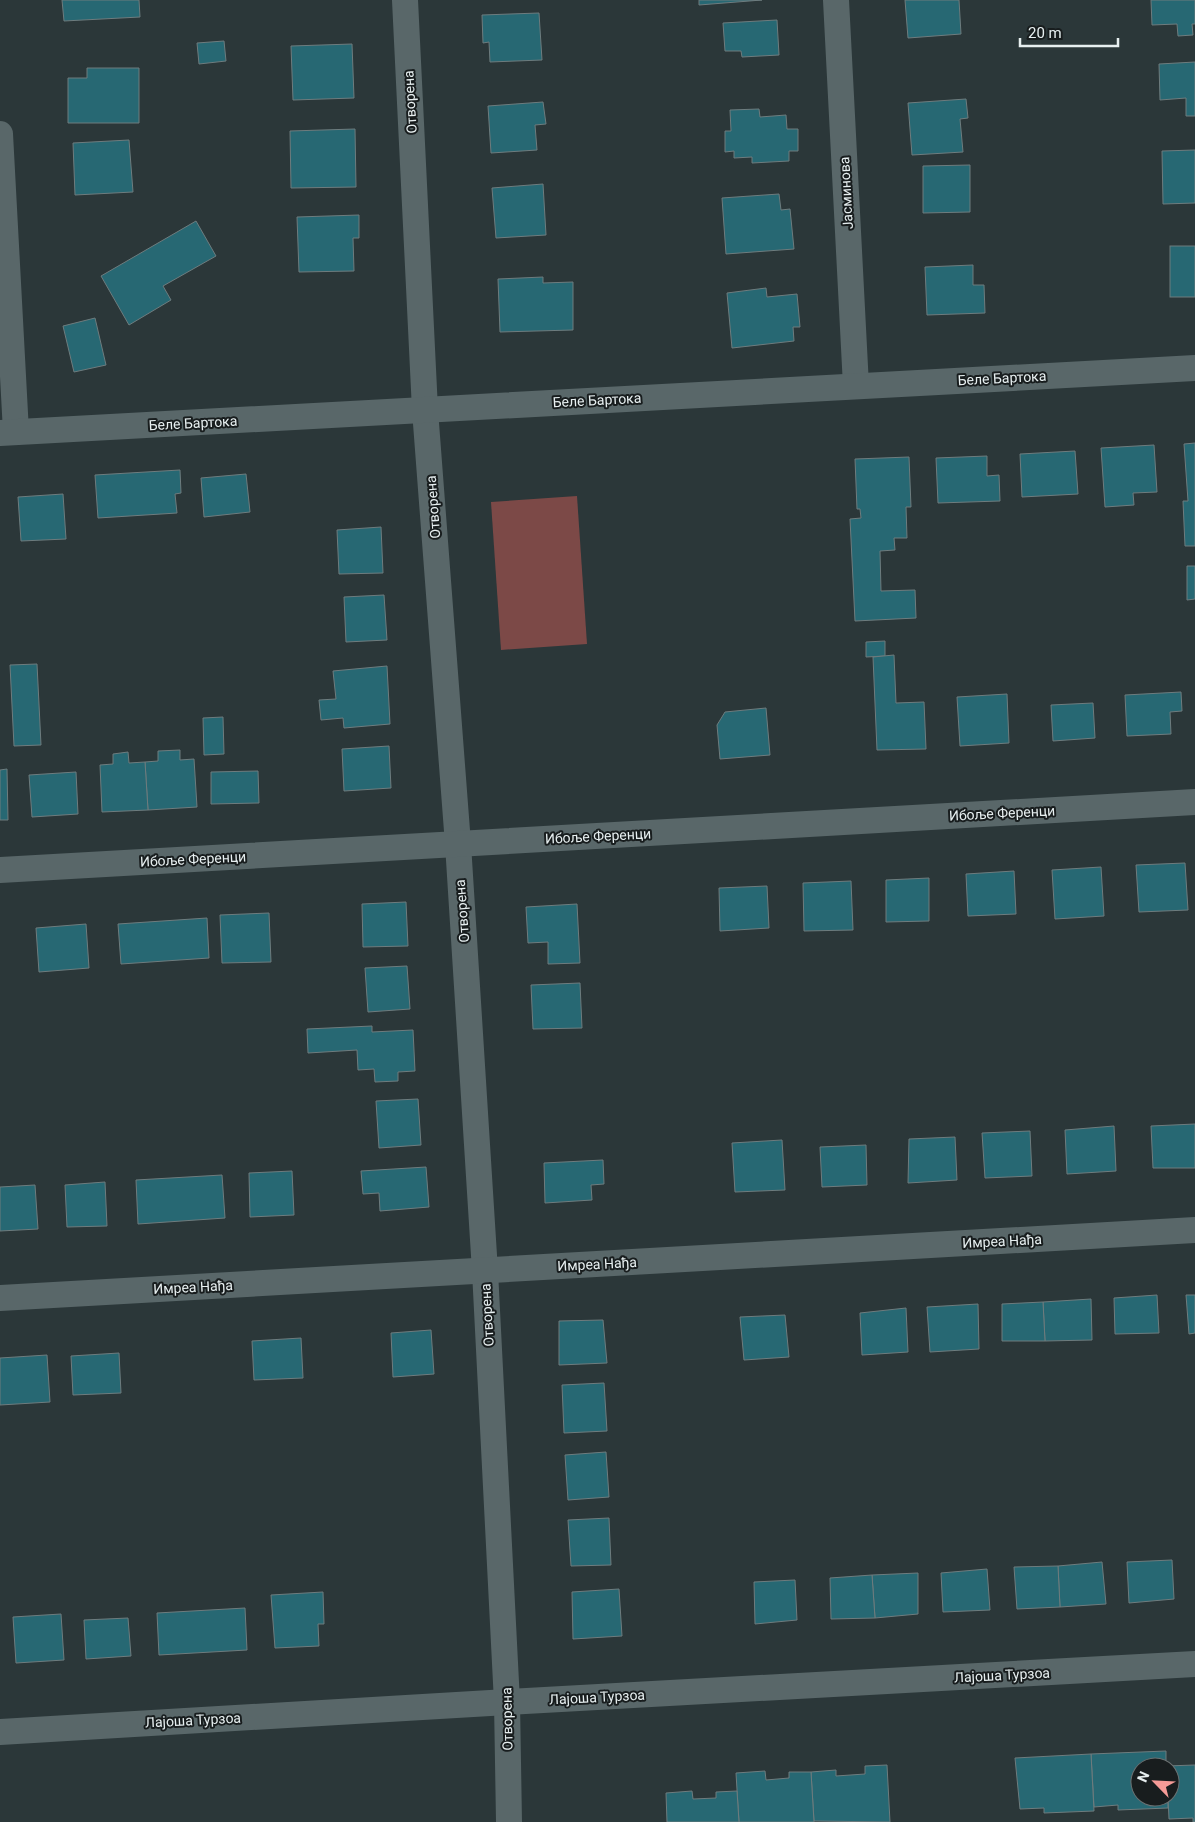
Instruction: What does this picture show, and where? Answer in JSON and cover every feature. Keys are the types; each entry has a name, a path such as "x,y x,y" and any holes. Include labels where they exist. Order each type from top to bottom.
{"street":[{"name":"Отворена","path":"405,0 425,410 458,844 485,1271 507,1702 509,1822"},
{"name":"Јасминова","path":"836,0 856,386"},
{"path":"0,134 8,433"},
{"name":"Беле Бартока","path":"8,433 1195,368"},
{"name":"Ибоље Ференци","path":"0,870 1195,802"},
{"name":"Имреа Нађа","path":"0,1298 1195,1230"},
{"name":"Лајоша Турзоа","path":"0,1732 1195,1664"}],"shaded area":[{"path":"577,496 587,644 501,650 491,502"}],"building":[{"path":"62,0 139,0 140,17 64,21"},
{"path":"699,0 762,0 699,5"},
{"path":"905,0 959,0 961,34 908,38"},
{"path":"1151,0 1195,0 1195,24 1192,24 1193,35 1178,36 1177,24 1152,25"},
{"path":"539,13 542,60 490,62 489,42 483,43 482,15"},
{"path":"777,20 779,55 742,57 741,51 725,51 723,23"},
{"path":"224,41 226,61 199,64 197,43"},
{"path":"352,44 354,98 293,100 291,46"},
{"path":"1195,62 1195,116 1186,116 1186,98 1160,100 1159,64"},
{"path":"87,68 139,68 139,123 68,123 68,78 87,78"},
{"path":"966,99 968,118 960,119 963,152 912,155 908,103"},
{"path":"543,102 546,124 535,125 537,150 491,153 488,106"},
{"path":"759,109 760,117 786,115 787,129 798,129 798,151 789,151 789,161 752,163 752,157 734,158 734,151 725,152 725,131 731,131 730,110"},
{"path":"355,129 356,187 291,188 290,131"},
{"path":"129,140 133,192 75,195 73,143"},
{"path":"1195,150 1195,203 1163,204 1162,151"},
{"path":"970,165 970,212 923,213 923,166"},
{"path":"543,184 546,235 496,238 492,188"},
{"path":"779,194 781,210 790,209 794,249 726,254 722,198"},
{"path":"359,215 359,238 353,238 354,271 299,272 297,217"},
{"path":"196,221 216,256 163,286 171,300 129,325 101,276"},
{"path":"1170,246 1195,246 1195,297 1170,297"},
{"path":"973,265 973,285 984,285 985,313 927,315 925,267"},
{"path":"543,277 543,283 573,282 573,330 500,332 498,279"},
{"path":"766,288 767,297 797,294 800,327 793,327 794,341 732,348 727,293"},
{"path":"95,318 106,365 74,372 63,326"},
{"path":"1195,443 1195,546 1185,546 1183,501 1188,501 1184,444"},
{"path":"1154,445 1157,492 1133,493 1134,505 1105,507 1101,448"},
{"path":"1075,451 1078,494 1022,497 1020,454"},
{"path":"987,456 987,476 999,475 1000,501 938,503 936,458"},
{"path":"909,457 911,507 906,507 907,538 894,538 895,550 880,551 881,591 915,590 916,618 855,621 850,519 861,518 860,509 857,509 855,459"},
{"path":"180,470 181,493 175,494 177,513 98,518 95,475"},
{"path":"246,474 250,512 204,517 201,478"},
{"path":"63,494 66,539 21,541 18,497"},
{"path":"381,527 383,573 339,574 337,530"},
{"path":"1187,566 1195,566 1195,599 1187,600"},
{"path":"384,595 387,640 346,642 344,597"},
{"path":"885,641 885,656 866,657 866,642"},
{"path":"894,655 896,703 924,702 926,749 877,750 873,657"},
{"path":"37,664 41,745 14,746 10,665"},
{"path":"387,666 390,724 344,728 343,718 321,720 319,700 336,699 333,671"},
{"path":"1181,692 1182,711 1170,712 1171,734 1127,736 1125,695"},
{"path":"1007,694 1009,743 960,746 957,697"},
{"path":"1093,703 1095,738 1053,741 1051,705"},
{"path":"766,708 770,755 720,759 717,725 725,712"},
{"path":"223,717 224,754 204,755 203,718"},
{"path":"389,746 391,788 344,791 342,749"},
{"path":"180,750 180,760 194,759 197,807 148,810 145,762 158,761 158,751"},
{"path":"128,752 129,763 145,762 148,810 102,812 100,765 113,764 113,754"},
{"path":"7,769 8,820 0,820 0,770"},
{"path":"258,771 259,803 211,804 211,772"},
{"path":"76,772 78,814 32,817 29,775"},
{"path":"1185,863 1188,910 1139,912 1136,865"},
{"path":"1101,867 1104,916 1055,919 1052,870"},
{"path":"1014,871 1016,914 968,916 966,874"},
{"path":"929,878 929,921 886,922 886,880"},
{"path":"851,881 853,930 804,931 803,883"},
{"path":"767,886 769,928 720,931 719,888"},
{"path":"406,902 408,946 363,947 362,904"},
{"path":"577,904 580,963 548,964 548,942 528,943 526,907"},
{"path":"269,913 271,962 222,963 220,915"},
{"path":"207,918 209,958 121,964 118,924"},
{"path":"86,924 89,968 39,972 36,928"},
{"path":"407,966 410,1009 368,1012 365,968"},
{"path":"580,983 582,1028 533,1029 531,985"},
{"path":"372,1026 372,1032 413,1030 415,1071 398,1072 398,1081 375,1082 374,1069 358,1070 357,1050 308,1053 307,1029"},
{"path":"418,1099 421,1145 379,1148 376,1101"},
{"path":"1195,1124 1195,1168 1153,1168 1151,1126"},
{"path":"1114,1126 1116,1171 1067,1174 1065,1130"},
{"path":"1030,1131 1032,1176 985,1178 982,1133"},
{"path":"955,1137 957,1180 908,1183 909,1139"},
{"path":"782,1140 785,1190 735,1192 732,1143"},
{"path":"866,1145 867,1185 822,1187 820,1147"},
{"path":"603,1160 604,1184 591,1185 592,1200 545,1203 544,1163"},
{"path":"426,1167 429,1207 380,1211 379,1193 363,1194 361,1171"},
{"path":"292,1171 294,1215 250,1217 249,1173"},
{"path":"222,1175 225,1218 138,1224 136,1180"},
{"path":"105,1182 107,1226 67,1227 65,1185"},
{"path":"35,1185 38,1229 0,1231 0,1187"},
{"path":"1157,1295 1159,1333 1115,1334 1114,1298"},
{"path":"1186,1295 1195,1295 1195,1333 1189,1334"},
{"path":"1091,1299 1092,1340 1045,1341 1043,1302"},
{"path":"1043,1302 1045,1341 1002,1341 1002,1304"},
{"path":"978,1304 979,1349 930,1352 927,1307"},
{"path":"906,1308 908,1352 862,1355 860,1313"},
{"path":"785,1315 789,1357 744,1360 740,1317"},
{"path":"603,1320 607,1363 559,1365 559,1321"},
{"path":"431,1330 434,1374 393,1377 391,1333"},
{"path":"301,1338 303,1378 254,1380 252,1341"},
{"path":"119,1353 121,1393 73,1395 71,1356"},
{"path":"47,1355 50,1402 0,1405 0,1358"},
{"path":"604,1383 607,1431 564,1433 562,1385"},
{"path":"606,1452 609,1497 568,1500 565,1455"},
{"path":"609,1518 611,1565 571,1566 568,1520"},
{"path":"1172,1560 1174,1599 1129,1603 1127,1562"},
{"path":"1102,1562 1106,1604 1060,1607 1058,1566"},
{"path":"1058,1566 1060,1607 1017,1609 1014,1567"},
{"path":"987,1569 990,1610 943,1612 941,1573"},
{"path":"918,1573 918,1614 875,1618 872,1575"},
{"path":"872,1575 875,1618 831,1619 830,1578"},
{"path":"795,1580 797,1620 755,1624 754,1582"},
{"path":"619,1589 622,1636 573,1639 572,1592"},
{"path":"323,1592 324,1624 318,1624 319,1646 275,1648 271,1595"},
{"path":"245,1608 247,1650 159,1655 157,1613"},
{"path":"61,1614 64,1660 16,1663 13,1617"},
{"path":"128,1618 131,1656 86,1659 84,1620"},
{"path":"1166,1751 1166,1757 1130,1757 1130,1807 1168,1808 1118,1810 1118,1805 1094,1807 1091,1754"},
{"path":"1091,1754 1094,1811 1044,1813 1044,1808 1020,1809 1015,1758"},
{"path":"887,1765 890,1822 814,1821 811,1772 836,1770 836,1776 865,1774 865,1766"},
{"path":"1195,1765 1195,1822 1193,1822 1193,1818 1169,1819 1168,1807 1180,1807 1180,1766"},
{"path":"765,1771 766,1780 789,1778 789,1772 811,1772 814,1822 739,1822 736,1773"},
{"path":"692,1791 693,1799 716,1798 716,1792 737,1791 739,1822 667,1822 666,1793"}]}
